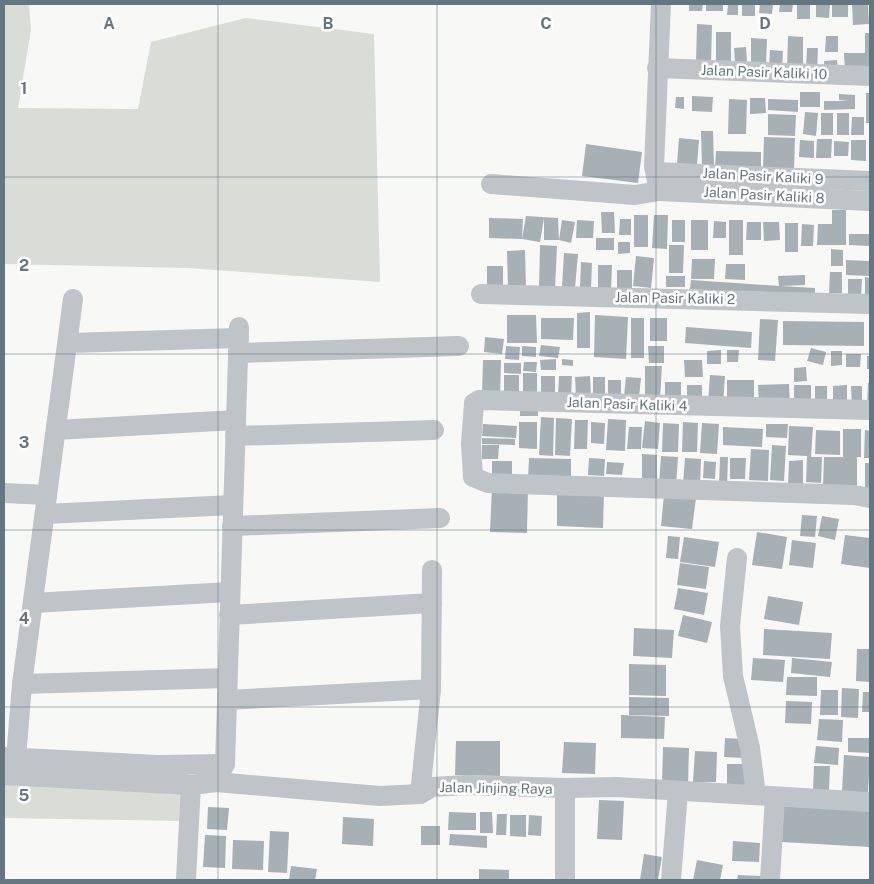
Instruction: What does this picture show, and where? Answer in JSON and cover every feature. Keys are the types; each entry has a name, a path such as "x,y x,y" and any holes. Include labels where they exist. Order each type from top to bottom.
{"street":[{"path":"491,184 636,195 657,181 654,166 657,68 662,4"},
{"name":"Jalan Pasir Kaliki 10","path":"657,68 870,76"},
{"name":"Jalan Pasir Kaliki 9","path":"657,181 870,181"},
{"name":"Jalan Pasir Kaliki 8","path":"657,181 870,201"},
{"name":"Jalan Pasir Kaliki 2","path":"481,294 870,304"},
{"path":"73,298 22,684 10,758 157,765 224,764"},
{"path":"68,343 238,339 459,346"},
{"path":"216,782 224,764 238,339"},
{"name":"Jalan Pasir Kaliki 4","path":"870,410 479,400 474,404 471,460 473,477 488,483 854,495 870,498"},
{"path":"56,430 235,428 434,430"},
{"path":"4,493 46,504 233,505"},
{"path":"232,526 440,518"},
{"path":"737,558 730,626 733,676 750,748 756,794"},
{"path":"420,794 431,689 432,570"},
{"path":"33,603 230,592"},
{"path":"229,615 432,604"},
{"path":"22,684 227,678"},
{"path":"227,700 431,689"},
{"name":"Jalan Jinjing Raya","path":"4,775 191,785 216,782 380,796 420,794 432,787 466,785 565,788 617,786 678,792 756,794 776,798 870,802"},
{"path":"186,879 191,785"},
{"path":"564,880 565,788"},
{"path":"671,880 678,792"},
{"path":"770,880 776,798"}],"shaded area":[{"path":"4,4 29,4 31,30 18,108 138,109 151,42 246,18 374,34 380,282 188,268 4,264"},
{"path":"4,755 191,764 182,821 4,818"}],"building":[{"path":"689,4 703,4 702,11 689,11"},
{"path":"706,4 723,4 723,11 706,11"},
{"path":"728,4 738,4 738,15 727,15"},
{"path":"742,4 755,4 755,16 742,16"},
{"path":"760,4 773,4 772,14 759,13"},
{"path":"780,4 793,4 792,12 779,12"},
{"path":"797,4 810,4 810,19 797,19"},
{"path":"816,4 830,4 829,18 816,17"},
{"path":"832,4 848,4 848,17 832,17"},
{"path":"852,4 868,4 869,24 853,25"},
{"path":"697,24 712,25 711,64 696,63"},
{"path":"716,32 731,32 731,69 716,69"},
{"path":"865,33 870,33 870,70 845,71 844,53 865,53"},
{"path":"788,36 803,37 803,70 787,69"},
{"path":"826,36 838,36 838,52 825,52"},
{"path":"751,38 767,39 766,64 751,64"},
{"path":"746,47 747,62 735,62 734,48"},
{"path":"807,48 818,48 817,71 806,70"},
{"path":"770,50 783,51 782,69 769,68"},
{"path":"837,60 838,71 825,72 824,61"},
{"path":"800,92 820,92 820,107 800,107"},
{"path":"866,93 870,93 870,123 866,123"},
{"path":"839,94 855,95 855,109 824,110 824,101 848,101 839,100"},
{"path":"692,96 713,97 712,112 692,111"},
{"path":"676,97 684,97 684,109 675,108"},
{"path":"750,98 765,98 766,113 750,114"},
{"path":"729,99 747,100 746,134 728,134"},
{"path":"768,99 798,100 798,112 768,110"},
{"path":"805,112 818,113 816,136 803,134"},
{"path":"821,113 833,113 833,135 821,135"},
{"path":"837,113 849,113 849,135 837,135"},
{"path":"768,114 796,115 795,136 768,135"},
{"path":"852,117 864,117 864,135 851,135"},
{"path":"701,131 713,131 714,166 702,167"},
{"path":"764,137 795,138 794,170 763,169"},
{"path":"679,138 699,140 697,165 677,164"},
{"path":"817,139 832,139 831,158 816,158"},
{"path":"800,140 814,141 814,158 799,157"},
{"path":"851,140 866,140 866,161 851,160"},
{"path":"834,141 849,142 848,156 834,156"},
{"path":"586,144 642,152 638,183 582,176"},
{"path":"716,151 761,152 761,168 715,167"},
{"path":"832,210 846,210 846,245 817,245 818,224 832,224"},
{"path":"601,212 614,212 615,233 602,233"},
{"path":"634,215 648,215 648,247 634,247"},
{"path":"654,215 668,215 667,249 652,248"},
{"path":"526,216 558,218 559,240 544,240 544,218 540,242 522,239"},
{"path":"489,218 523,219 522,239 489,238"},
{"path":"620,219 631,219 631,235 619,235"},
{"path":"562,220 575,222 571,243 559,240"},
{"path":"577,220 594,221 593,238 576,238"},
{"path":"672,220 685,220 685,242 672,242"},
{"path":"691,220 708,220 708,250 691,250"},
{"path":"729,220 743,220 743,255 729,255"},
{"path":"714,221 726,222 726,238 713,238"},
{"path":"747,222 761,222 761,240 746,240"},
{"path":"763,222 779,222 780,240 764,241"},
{"path":"785,223 798,223 798,252 785,252"},
{"path":"802,224 814,225 813,246 801,246"},
{"path":"849,234 870,234 870,246 849,245"},
{"path":"596,238 614,238 614,250 596,250"},
{"path":"618,242 630,242 630,253 618,254"},
{"path":"540,245 557,246 555,289 539,289"},
{"path":"669,245 684,245 683,273 669,273"},
{"path":"831,249 843,250 843,266 831,266"},
{"path":"525,250 526,288 508,289 507,251"},
{"path":"564,253 578,254 575,288 562,287"},
{"path":"636,256 654,258 651,288 633,286"},
{"path":"692,259 715,259 714,279 691,279"},
{"path":"846,260 869,261 869,276 846,275"},
{"path":"581,262 592,263 591,288 580,287"},
{"path":"726,264 745,264 745,280 725,279"},
{"path":"598,265 612,265 611,291 598,291"},
{"path":"487,266 503,266 503,287 487,286"},
{"path":"617,270 632,270 632,289 617,289"},
{"path":"830,272 842,272 842,293 829,293"},
{"path":"805,275 805,285 781,286 815,288 815,298 690,289 691,280 779,286 778,276"},
{"path":"666,276 685,276 685,287 666,287"},
{"path":"865,277 870,278 870,297 865,297"},
{"path":"848,279 862,279 861,296 848,296"},
{"path":"590,312 590,348 577,348 577,313"},
{"path":"507,315 536,315 537,343 507,343"},
{"path":"595,315 628,317 626,359 594,357"},
{"path":"541,318 574,318 573,340 541,339"},
{"path":"631,318 644,318 644,358 631,358"},
{"path":"650,318 667,318 667,341 650,341"},
{"path":"760,319 778,320 775,361 758,360"},
{"path":"783,321 864,322 864,346 783,345"},
{"path":"686,327 752,332 751,348 685,343"},
{"path":"485,337 504,339 502,354 484,352"},
{"path":"541,345 560,347 558,358 539,356"},
{"path":"506,346 520,347 519,360 505,359"},
{"path":"522,346 536,347 536,357 522,356"},
{"path":"648,346 664,346 664,363 649,363"},
{"path":"811,348 826,352 823,365 807,361"},
{"path":"721,350 721,364 707,364 707,351"},
{"path":"727,350 739,350 738,362 727,362"},
{"path":"831,351 842,351 842,365 831,366"},
{"path":"846,354 861,354 860,367 846,367"},
{"path":"867,356 870,356 870,369 867,369"},
{"path":"556,359 556,370 541,370 540,360"},
{"path":"562,359 573,360 573,366 562,365"},
{"path":"483,360 501,360 500,398 482,397"},
{"path":"684,360 702,360 703,377 685,377"},
{"path":"524,362 537,362 536,372 523,371"},
{"path":"504,363 521,363 521,374 504,373"},
{"path":"645,366 662,366 660,399 645,398"},
{"path":"806,367 807,381 794,382 794,368"},
{"path":"523,373 537,373 537,396 523,396"},
{"path":"504,375 519,375 519,399 504,398"},
{"path":"710,375 725,376 723,404 708,403"},
{"path":"541,376 555,376 555,396 541,395"},
{"path":"559,376 572,376 571,396 558,396"},
{"path":"590,376 591,397 576,397 575,377"},
{"path":"593,377 605,377 605,394 593,394"},
{"path":"626,377 641,378 639,397 624,396"},
{"path":"608,380 621,380 621,396 608,396"},
{"path":"727,380 754,380 754,403 727,404"},
{"path":"665,382 681,382 681,399 665,399"},
{"path":"868,383 870,383 870,407 867,406"},
{"path":"789,384 790,405 759,406 758,385"},
{"path":"687,385 702,385 702,403 687,402"},
{"path":"794,385 811,385 811,407 794,407"},
{"path":"847,385 847,404 833,404 833,386"},
{"path":"815,386 827,386 827,407 815,407"},
{"path":"851,386 862,386 862,406 852,406"},
{"path":"538,407 538,416 520,416 520,408"},
{"path":"541,417 554,418 553,456 539,455"},
{"path":"556,418 572,419 570,456 555,455"},
{"path":"608,419 626,420 625,451 606,450"},
{"path":"575,420 588,420 587,449 574,449"},
{"path":"645,421 660,423 658,449 642,448"},
{"path":"519,422 537,422 537,449 519,448"},
{"path":"591,422 605,423 604,444 591,443"},
{"path":"683,422 698,423 697,452 682,452"},
{"path":"663,423 679,424 678,452 662,452"},
{"path":"702,423 719,424 717,454 700,453"},
{"path":"483,424 517,426 516,438 482,436"},
{"path":"766,424 788,424 787,438 766,437"},
{"path":"789,426 813,427 811,457 822,457 821,483 806,482 807,456 788,455"},
{"path":"629,427 642,427 641,449 627,449"},
{"path":"723,427 763,429 762,447 723,445"},
{"path":"843,429 861,429 861,457 857,457 857,487 823,487 824,457 843,457"},
{"path":"816,430 840,431 840,455 815,454"},
{"path":"865,430 870,431 870,458 864,458"},
{"path":"482,438 515,439 515,445 482,444"},
{"path":"482,445 499,445 498,459 482,459"},
{"path":"772,445 786,446 784,481 770,480"},
{"path":"751,449 769,450 768,481 749,480"},
{"path":"642,454 657,455 657,483 642,482"},
{"path":"661,456 678,457 676,486 659,485"},
{"path":"720,457 728,457 727,487 719,486"},
{"path":"529,458 571,459 571,482 528,480"},
{"path":"589,458 605,459 604,476 588,475"},
{"path":"685,458 701,459 700,486 683,485"},
{"path":"730,458 746,458 745,479 730,479"},
{"path":"803,460 803,488 788,488 789,461"},
{"path":"492,461 512,461 512,477 492,477"},
{"path":"704,461 716,462 715,479 703,478"},
{"path":"607,462 624,463 622,475 606,474"},
{"path":"865,463 870,463 870,492 865,492"},
{"path":"492,487 528,488 527,533 490,532"},
{"path":"557,489 604,490 603,528 557,526"},
{"path":"664,495 696,498 692,529 661,526"},
{"path":"802,515 817,516 815,537 800,536"},
{"path":"822,516 839,519 835,540 818,536"},
{"path":"757,532 787,537 782,569 752,565"},
{"path":"845,535 870,538 870,568 841,564"},
{"path":"668,536 680,537 678,559 666,558"},
{"path":"684,537 719,542 715,567 680,562"},
{"path":"792,540 816,543 813,568 789,565"},
{"path":"680,563 709,567 706,589 677,585"},
{"path":"678,588 708,593 704,615 674,609"},
{"path":"768,596 803,602 799,625 764,619"},
{"path":"683,615 712,622 707,643 678,636"},
{"path":"634,628 674,630 672,658 633,656"},
{"path":"764,629 832,633 830,659 763,655"},
{"path":"857,649 870,649 870,682 856,681"},
{"path":"753,658 785,660 783,682 751,680"},
{"path":"792,658 832,662 830,677 791,673"},
{"path":"629,664 666,665 666,696 629,695"},
{"path":"787,677 817,677 817,696 786,695"},
{"path":"842,688 859,689 858,718 841,717"},
{"path":"821,690 838,690 838,715 820,715"},
{"path":"863,692 870,692 870,712 862,712"},
{"path":"629,697 669,698 669,716 629,715"},
{"path":"786,701 812,702 811,724 785,723"},
{"path":"621,715 665,717 664,739 621,738"},
{"path":"819,719 843,720 842,742 817,740"},
{"path":"725,738 744,739 744,758 724,757"},
{"path":"848,738 870,738 870,753 848,752"},
{"path":"456,741 500,741 500,776 455,775"},
{"path":"564,742 596,743 595,774 562,773"},
{"path":"816,746 839,748 838,765 814,763"},
{"path":"663,747 689,748 688,787 662,786"},
{"path":"695,751 717,752 716,782 693,782"},
{"path":"844,755 870,757 868,793 842,791"},
{"path":"727,764 747,764 746,786 727,786"},
{"path":"814,766 830,766 829,790 813,790"},
{"path":"599,800 624,801 622,840 597,839"},
{"path":"784,802 870,807 870,847 782,842"},
{"path":"208,807 229,808 227,830 207,829"},
{"path":"449,812 476,813 476,830 448,830"},
{"path":"480,812 492,812 493,833 480,833"},
{"path":"497,814 507,814 506,835 496,835"},
{"path":"510,815 526,815 526,837 510,836"},
{"path":"529,815 542,816 541,836 528,835"},
{"path":"343,817 374,819 373,846 342,844"},
{"path":"421,826 440,826 440,845 421,845"},
{"path":"270,831 289,832 287,873 268,872"},
{"path":"450,834 487,836 487,848 449,845"},
{"path":"205,835 226,836 225,868 203,867"},
{"path":"233,840 264,841 263,870 232,869"},
{"path":"733,841 760,843 759,862 732,861"},
{"path":"644,854 662,857 658,880 640,880"},
{"path":"697,860 723,865 720,880 693,880"},
{"path":"291,866 317,869 315,880 289,880"},
{"path":"479,869 509,870 509,880 479,880"},
{"path":"738,875 761,876 761,880 737,880"}]}
